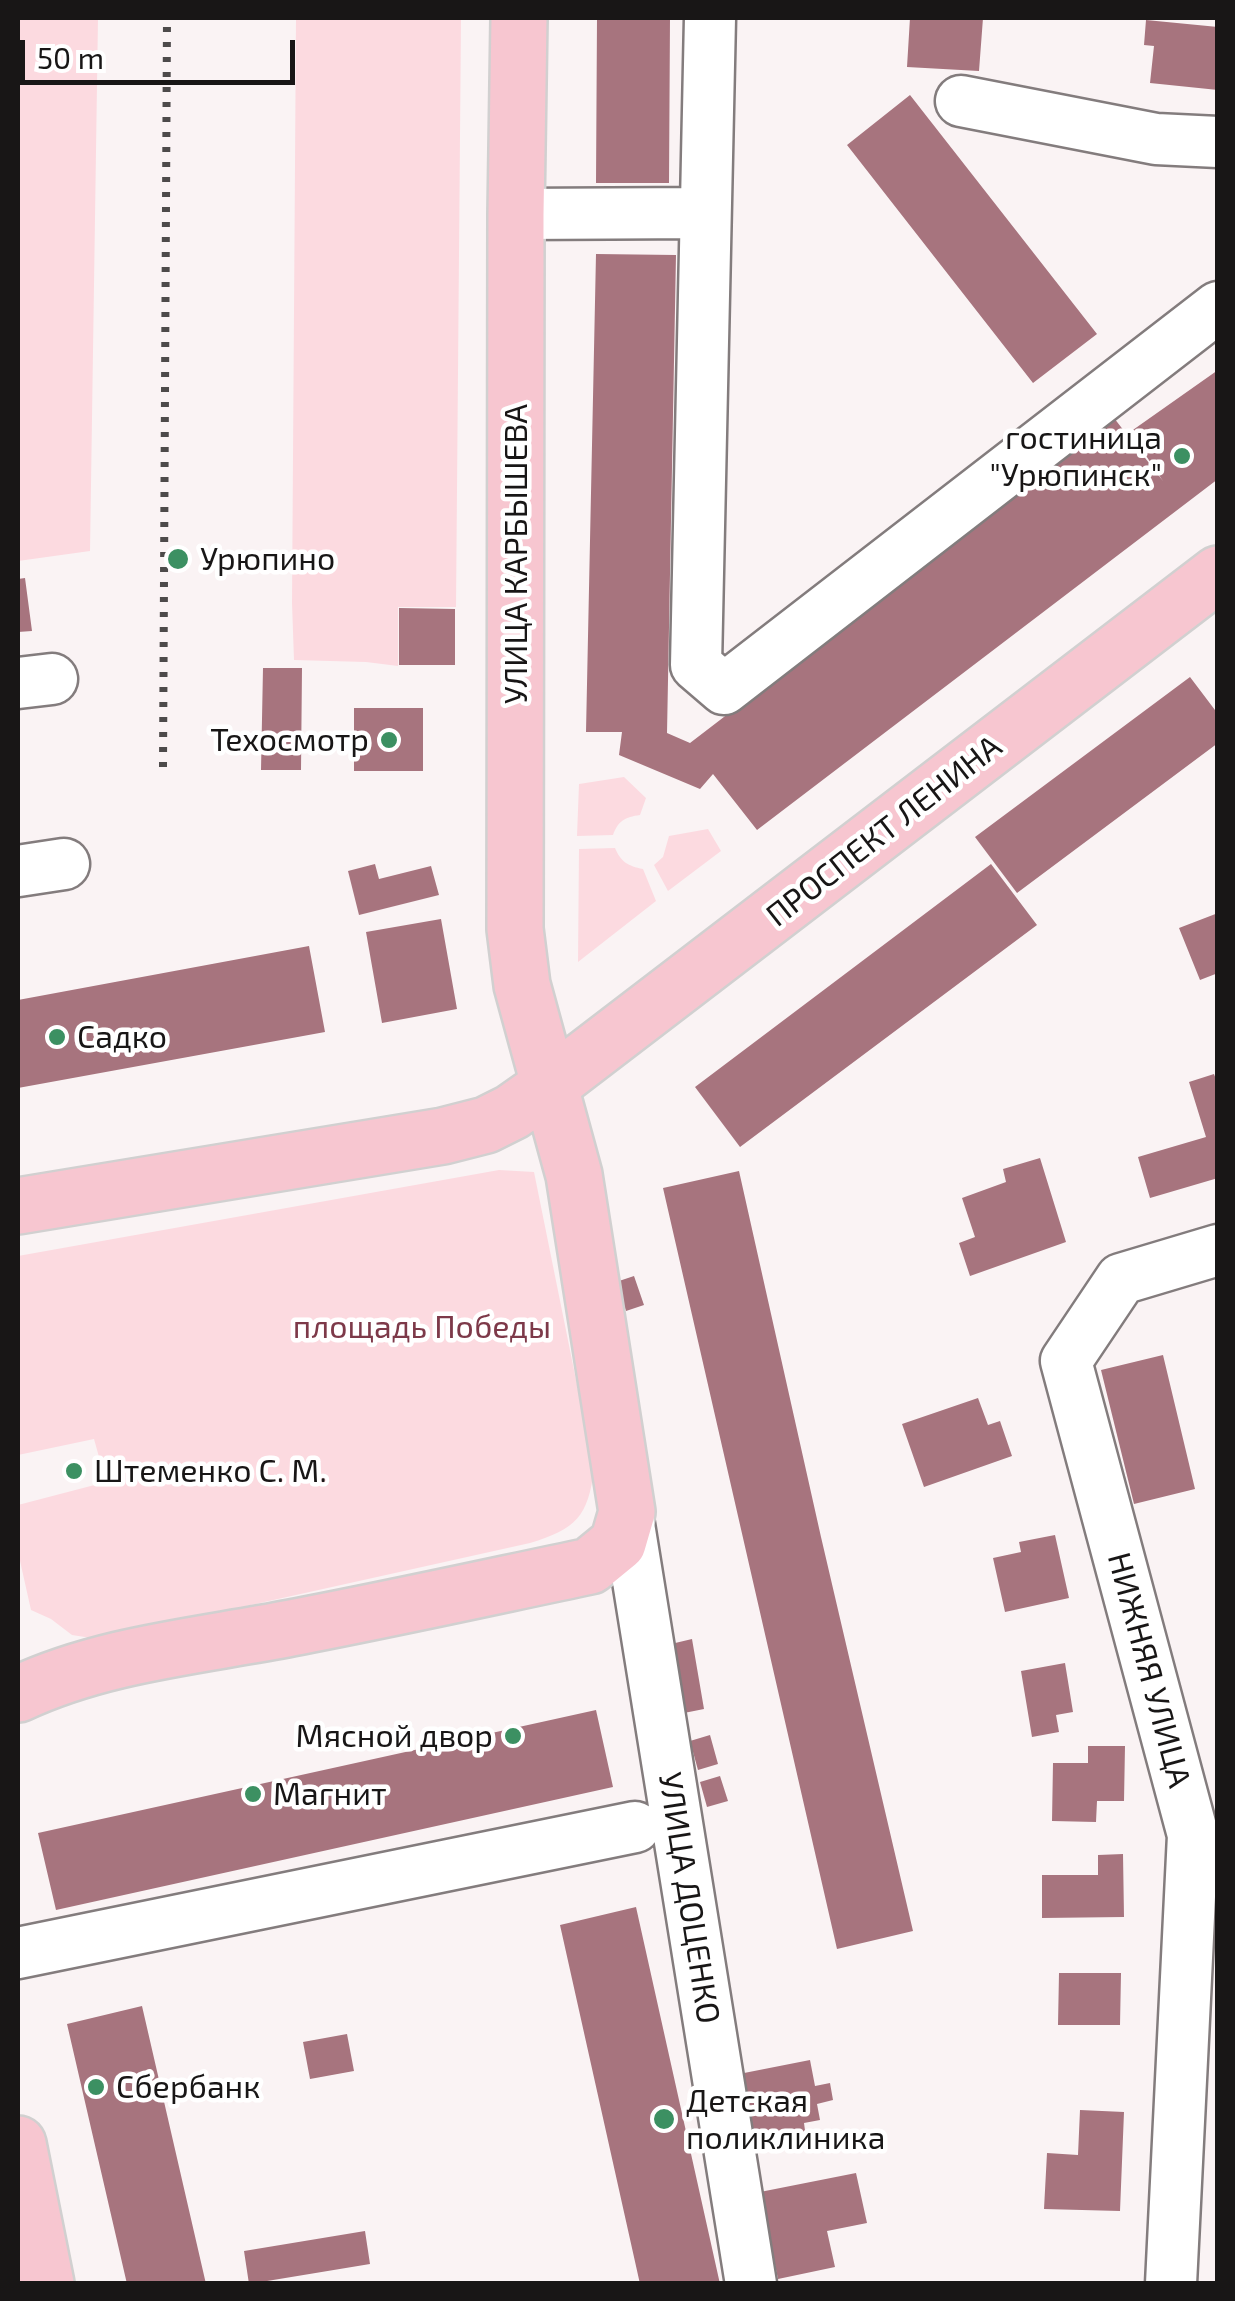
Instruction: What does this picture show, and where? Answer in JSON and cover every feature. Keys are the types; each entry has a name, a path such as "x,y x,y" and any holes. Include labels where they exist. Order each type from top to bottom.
{"main road":[{"name":"УЛИЦА КАРБЫШЕВА","path":"520,18 515,929 522,985 550,1086"},
{"name":"ПРОСПЕКТ ЛЕНИНА","path":"550,1086 1218,574"},
{"path":"18,1206 443,1136 486,1125 550,1086 574,1176 627,1512 618,1543 590,1566 108,1662 44,1681 18,1694"},
{"path":"18,2144 46,2284"}],"street":[{"path":"710,18 696,665 724,689 1218,308"},
{"path":"961,101 1156,138 1218,142"},
{"path":"1156,138 1218,166"},
{"path":"516,214 705,213"},
{"name":"НИЖНЯЯ УЛИЦА","path":"1171,2284 1193,1835 1066,1360 1121,1279 1218,1250"},
{"name":"УЛИЦА ДОЦЕНКО","path":"627,1512 751,2284"},
{"path":"18,1953 635,1827"}],"green space":[{"path":"18,18 98,18 90,551 18,561"},
{"path":"296,18 461,18 456,607 398,607 398,666 294,660"},
{"path":"624,777 646,798 640,815 623,820 613,835 577,836 579,784"},
{"path":"708,829 721,851 668,891 654,865 663,857 669,836"},
{"path":"615,848 626,863 643,869 656,901 578,962 579,849"},
{"name":"площадь Победы","path":"499,1170 534,1172 594,1469 588,1499 577,1519 559,1532 530,1543 98,1639 72,1635 31,1610 18,1552 18,1505 106,1482 94,1439 18,1455 18,1256"}],"building":[{"path":"597,18 670,18 669,183 596,183"},
{"path":"910,18 983,18 979,71 907,67"},
{"path":"1146,20 1218,27 1218,90 1150,83 1154,46 1144,45"},
{"path":"910,95 1097,334 1033,383 847,145"},
{"path":"596,254 676,255 667,733 690,743 1114,418 1163,481 1130,432 1218,370 1218,479 757,830 713,774 700,789 619,755 622,732 586,732"},
{"path":"25,578 32,631 18,632 18,579"},
{"path":"399,608 455,609 455,665 399,665"},
{"path":"263,668 302,668 301,770 261,770"},
{"path":"1190,677 1218,714 1218,743 1017,893 975,837"},
{"name":"Техосмотр","path":"354,708 423,708 423,771 354,771"},
{"path":"375,864 379,879 431,866 439,895 359,915 348,871"},
{"path":"991,864 1037,925 740,1147 695,1087"},
{"path":"1218,913 1218,973 1200,980 1179,928"},
{"path":"441,919 457,1009 382,1023 366,932"},
{"path":"309,946 325,1032 18,1088 18,1000"},
{"path":"1214,1074 1218,1085 1218,1178 1150,1198 1138,1157 1206,1137 1189,1082"},
{"path":"1040,1158 1066,1242 970,1276 959,1243 975,1237 962,1198 1006,1182 1003,1169"},
{"path":"739,1171 913,1931 837,1949 663,1188"},
{"path":"634,1276 644,1305 626,1311 616,1282"},
{"path":"1163,1355 1195,1489 1134,1504 1101,1370"},
{"path":"978,1398 988,1425 1000,1421 1012,1456 924,1487 902,1424"},
{"path":"1055,1535 1069,1598 1005,1612 993,1558 1021,1552 1019,1542"},
{"path":"692,1639 704,1709 684,1713 671,1644"},
{"path":"1065,1663 1073,1712 1056,1715 1059,1732 1032,1737 1021,1671"},
{"path":"596,1710 613,1787 56,1910 38,1833"},
{"path":"710,1735 718,1764 698,1770 690,1741"},
{"path":"1088,1746 1125,1746 1124,1801 1097,1801 1096,1822 1052,1821 1053,1763 1088,1763"},
{"path":"720,1776 728,1801 707,1807 700,1782"},
{"path":"1123,1854 1124,1917 1042,1918 1042,1875 1098,1875 1098,1855"},
{"path":"636,1907 720,2284 640,2284 560,1925"},
{"path":"1059,1973 1121,1973 1120,2025 1058,2025"},
{"path":"142,2006 206,2284 127,2284 67,2024"},
{"path":"347,2034 354,2071 310,2079 303,2042"},
{"path":"810,2060 815,2086 830,2083 833,2100 817,2104 820,2120 804,2123 806,2138 753,2148 739,2074"},
{"path":"1080,2110 1124,2112 1120,2211 1044,2209 1047,2153 1078,2155"},
{"path":"856,2173 867,2223 827,2231 835,2267 778,2279 760,2192"},
{"path":"365,2231 370,2264 249,2284 244,2251"}],"railway":[{"path":"163,767 167,18"}],"place":[{"name":"гостиница \"Урюпинск\"","path":"1182,456"},
{"name":"Урюпино","path":"178,559"},
{"name":"Техосмотр","path":"389,740"},
{"name":"Садко","path":"57,1037"},
{"name":"Штеменко С. М.","path":"74,1471"},
{"name":"Мясной двор","path":"513,1736"},
{"name":"Магнит","path":"253,1794"},
{"name":"Сбербанк","path":"96,2087"},
{"name":"Детская поликлиника","path":"664,2119"}]}
